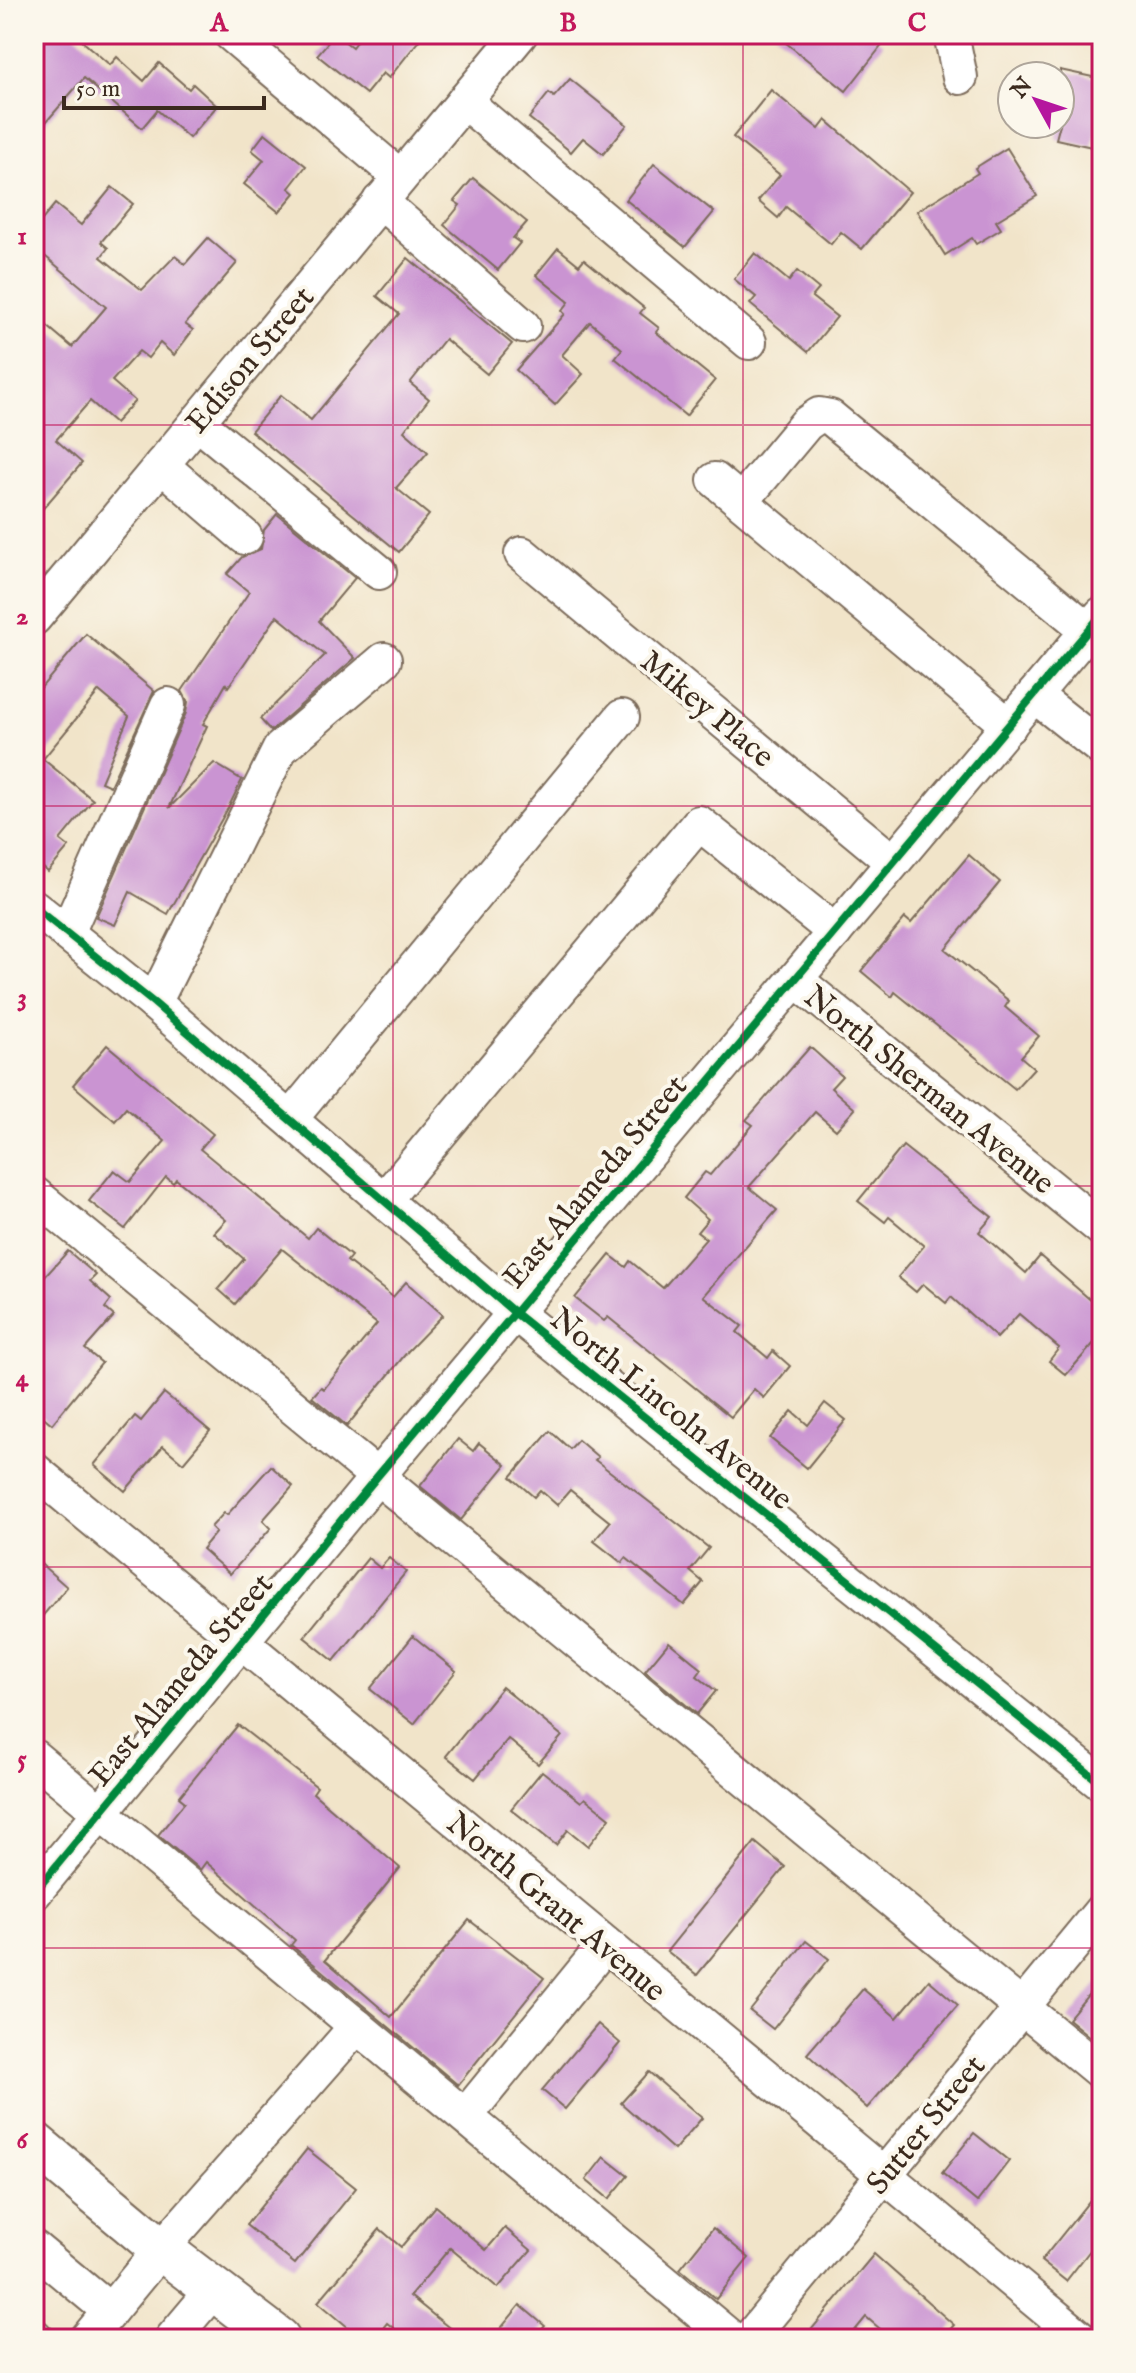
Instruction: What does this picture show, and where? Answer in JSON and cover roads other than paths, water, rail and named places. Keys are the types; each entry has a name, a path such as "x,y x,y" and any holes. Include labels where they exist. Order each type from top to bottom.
{"main road":[{"path":"34,2143 161,2249 279,2339"}],"street":[{"path":"231,34 390,189 523,326"},
{"name":"Edison Street","path":"34,618 520,34"},
{"path":"951,34 960,77"},
{"path":"464,101 749,342"},
{"path":"755,485 806,424 819,415 830,417 1095,622"},
{"path":"197,422 379,572"},
{"path":"161,465 245,537"},
{"path":"715,480 1009,726"},
{"name":"Mikey Place","path":"522,554 893,862"},
{"name":"East Alameda Street","path":"34,1893 376,1478 1095,622"},
{"path":"154,1003 280,749 384,660"},
{"path":"1034,695 1102,749"},
{"path":"67,933 168,705"},
{"path":"290,1119 622,717"},
{"path":"384,1200 699,823 835,932"},
{"name":"North Lincoln Avenue","path":"34,907 154,1003 515,1313 1102,1784"},
{"name":"North Sherman Avenue","path":"796,980 1102,1229"},
{"path":"34,1194 1102,2073"},
{"name":"North Grant Avenue","path":"34,1470 1082,2339"},
{"path":"34,1757 732,2339"},
{"name":"Sutter Street","path":"749,2339 1102,1910"},
{"path":"476,2103 605,1945"},
{"path":"87,2339 161,2249 357,2026"},
{"path":"34,2248 110,2311"},
{"path":"172,2339 215,2288"}]}
